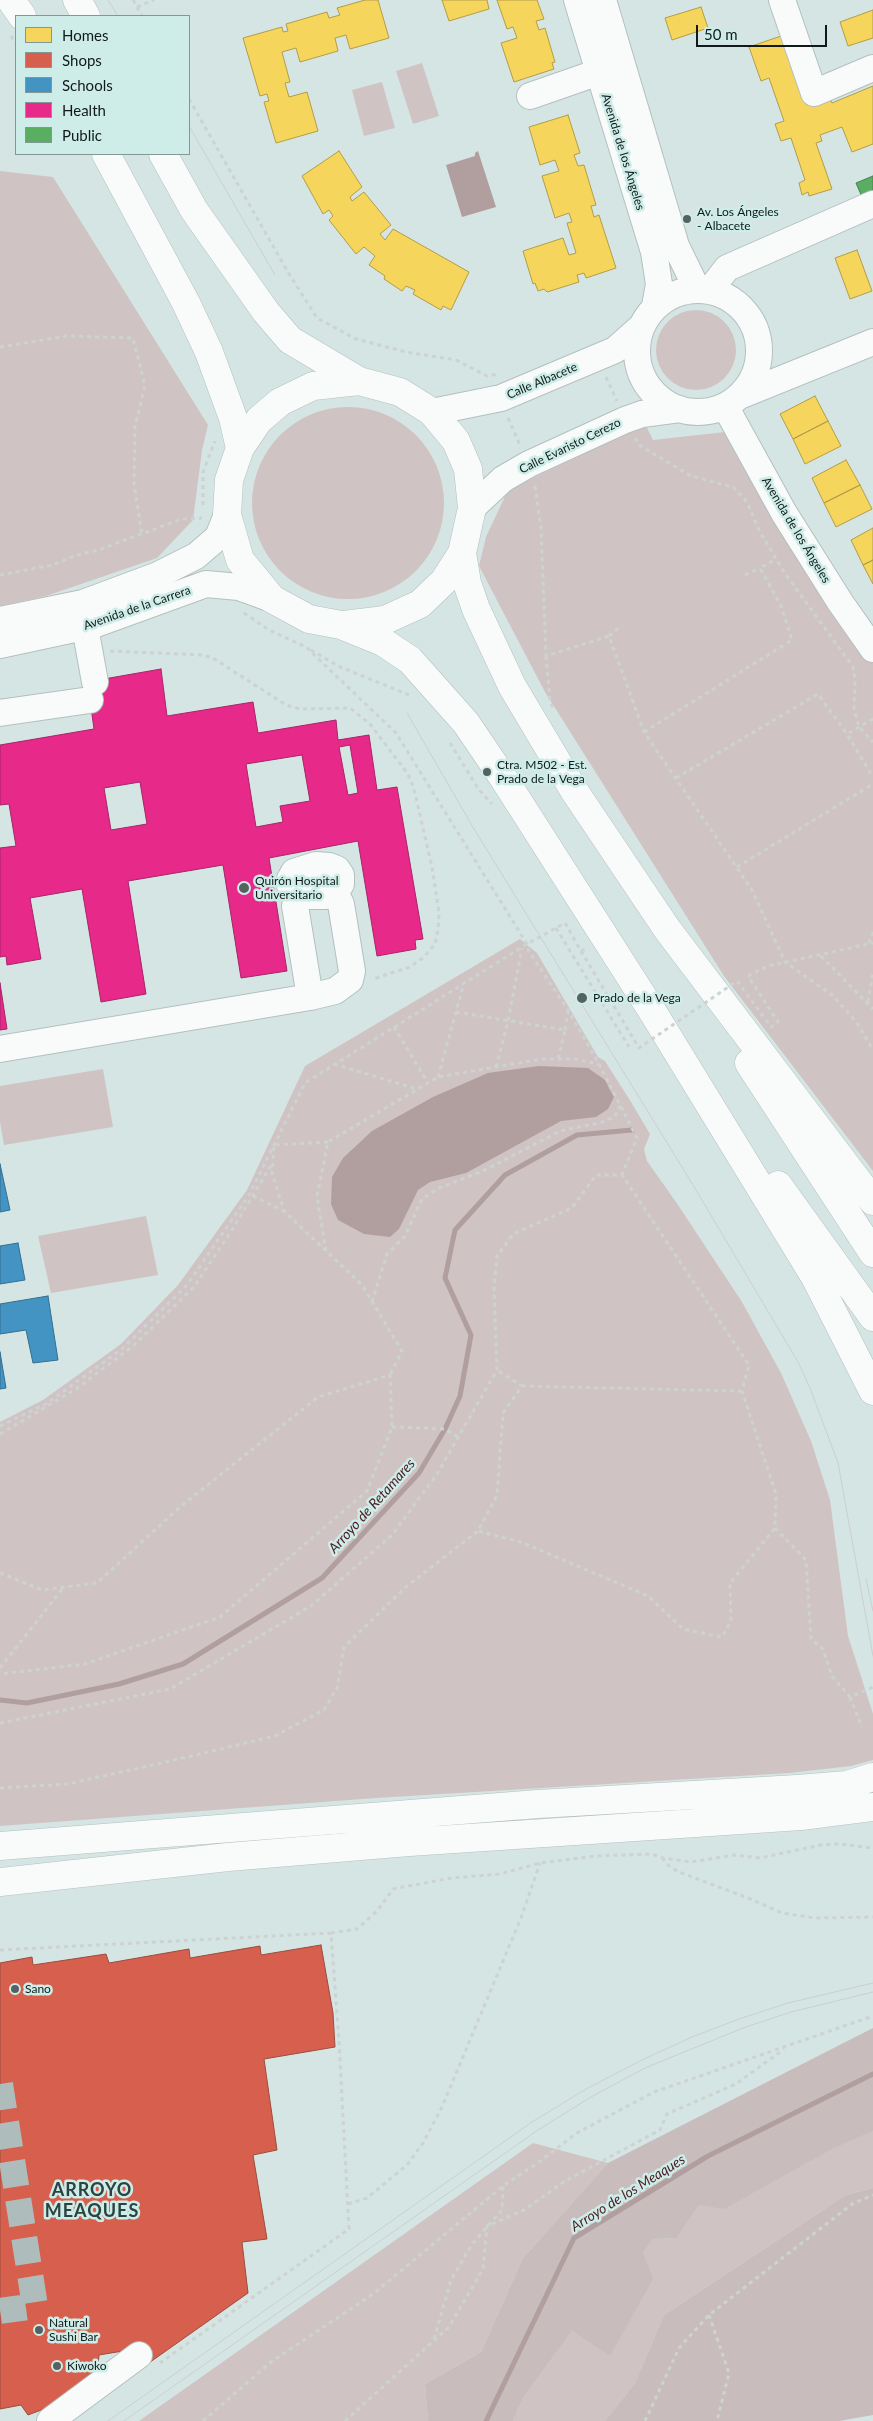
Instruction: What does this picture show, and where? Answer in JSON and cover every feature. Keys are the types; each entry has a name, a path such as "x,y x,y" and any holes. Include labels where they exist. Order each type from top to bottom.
{"highway":[{"path":"11,0 21,15"},
{"path":"77,0 85,15"},
{"path":"107,155 206,344 233,418 229,440 229,480 215,517 267,609 341,626 383,642 410,660 466,724 504,779 654,1014 815,1278 873,1391"},
{"path":"164,155 194,210 266,312 290,340 359,381 400,392 432,412 456,441 468,470 472,508 462,553 466,583 512,686 575,792 667,929 773,1102 873,1253"},
{"path":"229,440 259,420 280,402 313,386 359,381"},
{"path":"341,626 385,620 420,604 444,581 462,553"},
{"path":"667,929 873,1201"},
{"path":"654,1014 873,1317"},
{"path":"0,1846 538,1804 805,1789 847,1785 873,1777"},
{"path":"0,1882 228,1857 409,1842 801,1816 873,1807"}],"street":[{"name":"Avenida de los Ángeles","path":"577,0 654,252 659,284 649,316"},
{"name":"Avenida de los Ángeles","path":"603,0 676,246 704,290"},
{"path":"782,0 814,93 873,68"},
{"path":"530,96 598,72"},
{"path":"704,290 727,268 873,204"},
{"path":"734,400 753,379 759,362 759,342 754,324 743,309 728,297 704,290 682,292 668,297 649,316 637,346 641,373 647,385 661,400 680,410 703,412 734,400 873,342"},
{"name":"Calle Albacete","path":"432,412 503,386 598,358 615,350 649,316"},
{"name":"Avenida de los Ángeles","path":"734,400 784,513 840,602 873,649"},
{"name":"Calle Evaristo Cerezo","path":"472,508 504,479 529,464 625,420 642,414 680,410"},
{"name":"Avenida de la Carrera","path":"0,620 83,603 158,575 196,556 218,537 215,517"},
{"name":"Avenida de la Carrera","path":"0,645 85,627 206,584 239,586 267,609"},
{"path":"0,713 93,691 91,655 85,627"},
{"path":"0,1049 329,993 343,986 351,976 351,962 341,904 335,893"},
{"path":"295,906 310,997"},
{"path":"50,2421 148,2360"}],"path":[{"path":"133,0 141,15"},
{"path":"137,7 154,0"},
{"path":"190,101 289,274 317,318 356,339 406,352 456,360 503,386 539,500 542,528 546,656 609,636 621,626"},
{"path":"0,347 66,336 133,338 145,386 135,426 134,484 142,534"},
{"path":"598,358 625,420 639,446 691,476 733,487 747,502 759,530 776,559 853,667 855,679 854,709 859,727 871,737 873,742"},
{"path":"487,376 503,386"},
{"path":"215,517 203,472 229,440"},
{"path":"0,575 53,566 74,556 101,549 182,519 215,517"},
{"path":"201,524 215,517"},
{"path":"745,574 776,559"},
{"path":"644,732 792,640 781,606 760,568"},
{"path":"267,609 284,631"},
{"path":"239,610 268,630 306,646 340,667 416,698"},
{"path":"609,636 644,732 752,890 785,962 832,995 857,1023 873,1050"},
{"path":"306,640 306,646 396,733 527,944 528,950 568,1010 599,1064 637,1138 622,1175"},
{"path":"91,655 106,651 202,655 213,658 286,705 300,709 350,708 370,724 399,761 408,774 414,789 432,868 439,913 435,944 424,957 410,967 343,986"},
{"path":"676,778 818,694 847,734 873,777"},
{"path":"847,734 873,719"},
{"path":"449,741 479,790 497,809"},
{"path":"737,867 873,784"},
{"path":"0,1426 46,1404 122,1349 187,1285 249,1195 305,1083 527,944 565,923 639,1048 737,981 772,1027 778,1022 748,976 768,966 820,956 871,943 873,932"},
{"path":"556,928 629,1047"},
{"path":"496,1067 508,1020 522,947"},
{"path":"820,956 873,1009"},
{"path":"868,1002 873,972"},
{"path":"438,1077 464,983"},
{"path":"558,1060 568,1010"},
{"path":"456,1012 564,1030"},
{"path":"394,1027 428,1083"},
{"path":"274,1145 328,1142 438,1077 542,1060 575,1060 599,1064"},
{"path":"334,1064 418,1089"},
{"path":"372,1302 387,1254 405,1236 422,1199 438,1189 485,1170 560,1130 603,1122 615,1116 620,1105"},
{"path":"326,1251 317,1196 328,1142"},
{"path":"274,1145 272,1173 284,1211"},
{"path":"0,1434 76,1389 139,1340 194,1286 272,1164"},
{"path":"0,1722 170,1689 311,1606 392,1535 437,1474 497,1370 494,1288 497,1256 513,1234 572,1208 596,1175 622,1175"},
{"path":"478,1531 521,1542 648,1596 683,1629 722,1637 732,1621 730,1583 775,1528 776,1494 742,1391 749,1365 622,1175"},
{"path":"0,1674 85,1664 220,1617 367,1491 392,1427 390,1375 402,1351 362,1285 284,1211 253,1196"},
{"path":"497,1370 522,1386 742,1391"},
{"path":"0,1573 42,1590 97,1583 180,1507 318,1397 390,1375"},
{"path":"0,1788 67,1784 275,1736 324,1710 337,1688 344,1647 407,1586 478,1531 497,1495 503,1413 522,1386"},
{"path":"392,1427 445,1429 458,1437"},
{"path":"775,1528 806,1560 811,1639 823,1649 832,1676 850,1696 862,1727"},
{"path":"0,1668 64,1587"},
{"path":"850,1696 873,1687"},
{"path":"0,1950 331,1933 357,1929 377,1911 393,1889 451,1878 500,1874 540,1863 604,1856 652,1854 662,1858 691,1862 734,1854 760,1858 830,1845 873,1848"},
{"path":"662,1858 670,1867 679,1872 782,1913 815,1918 873,1917"},
{"path":"348,2204 368,2198 407,2165 423,2143 442,2107 521,1918 540,1863"},
{"path":"148,2360 349,2229 331,1933"},
{"path":"203,2421 271,2362 373,2294 503,2186 577,2133 654,2092 873,2016"},
{"path":"487,2226 524,2210 565,2180 660,2130 667,2114 736,2084 787,2047"},
{"path":"434,2340 451,2280 472,2244 502,2210 503,2186"},
{"path":"645,2421 679,2348 709,2315 852,2204 873,2195"},
{"path":"345,2421 449,2327 483,2269 487,2226"},
{"path":"709,2315 729,2372 717,2421"}],"shaded area":[{"path":"422,63 439,116 413,124 396,71"},
{"path":"382,82 395,128 364,136 352,90"},
{"path":"478,151 496,207 462,217 446,165 475,156 475,153"},
{"path":"0,171 53,177 208,425 202,450 193,520 157,558 46,596 0,606"},
{"path":"696,310 711,313 724,322 733,335 736,350 733,365 724,378 711,387 696,390 681,387 668,378 659,365 656,350 659,335 668,322 681,313"},
{"path":"357,407 367,408 393,418 409,428 423,442 437,466 443,484 443,522 437,540 423,564 409,578 385,592 367,598 339,599 329,598 303,588 287,578 273,564 259,540 253,522 252,494 253,484 263,458 273,442 287,428 311,414 329,408"},
{"path":"645,424 653,440 725,432 873,653 873,1171 724,976 545,692 479,566 486,537 508,490"},
{"path":"520,939 537,953 598,1057 605,1061 650,1134 644,1149 647,1161 742,1302 781,1373 811,1441 830,1500 848,1636 873,1714 873,1760 851,1766 789,1773 376,1798 0,1826 0,1422 43,1400 121,1344 178,1285 247,1190 305,1066"},
{"path":"539,1066 588,1068 605,1080 614,1097 608,1109 596,1117 561,1121 466,1173 430,1182 418,1190 399,1229 390,1237 364,1234 338,1220 331,1204 332,1177 343,1158 372,1131 433,1097 488,1073"},
{"path":"103,1069 113,1127 4,1145 0,1122 0,1086"},
{"path":"146,1216 158,1275 51,1293 38,1236"},
{"path":"873,2028 873,2131 830,2150 724,2209 699,2205 677,2238 653,2239 643,2253 653,2279 610,2356 572,2331 523,2398 513,2421 428,2421 425,2384 481,2352 523,2258 608,2163"},
{"path":"873,2131 873,2188 846,2195 664,2315 635,2383 605,2421 513,2421 523,2398 572,2331 610,2355 643,2253 653,2239 677,2238 699,2205"},
{"path":"533,2143 608,2163 523,2258 481,2352 425,2384 428,2421 139,2421"},
{"path":"873,2188 873,2415 839,2421 605,2421 635,2383 664,2315 846,2195"}],"building: Homes":[{"path":"365,0 378,0 389,38 350,49 346,35 335,38 338,51 300,62 296,48 282,52 290,82 285,83 289,97 307,92 318,131 276,143 264,102 269,101 267,94 260,96 243,38 282,27 283,32 288,31 286,24 327,12 329,18 340,15 337,8"},
{"path":"442,0 487,0 489,9 449,21"},
{"path":"497,0 537,0 544,19 536,21 539,30 545,28 555,62 552,63 554,69 514,82 501,43 517,38 513,27 507,29"},
{"path":"701,7 708,28 672,40 665,18"},
{"path":"873,10 873,38 848,46 840,22"},
{"path":"784,35 807,105 829,96 832,103 873,86 873,144 852,152 842,127 820,135 822,141 816,143 832,189 809,196 808,192 802,195 799,183 805,180 791,138 781,141 775,124 784,121 769,78 761,81 749,47"},
{"path":"568,115 580,153 574,155 578,166 584,165 596,205 591,206 594,217 599,215 616,268 586,278 584,273 577,275 579,282 547,292 544,289 538,291 535,283 533,284 523,251 563,238 569,255 576,253 567,223 572,222 569,213 555,218 542,176 559,171 555,160 540,165 529,127"},
{"path":"339,151 362,187 350,197 352,201 364,192 391,225 380,234 385,240 393,229 469,272 451,310 443,306 441,310 413,294 415,290 406,286 402,291 384,279 385,276 369,265 375,256 364,247 356,254 329,220 333,216 329,210 323,214 302,176"},
{"path":"857,250 872,291 850,299 835,258"},
{"path":"815,396 828,421 793,439 780,414"},
{"path":"828,421 841,446 805,464 793,439"},
{"path":"846,460 860,485 824,503 812,478"},
{"path":"860,485 872,509 836,527 824,503"},
{"path":"873,528 873,560 863,565 851,540"},
{"path":"873,560 873,584 863,565"}],"building: Shops":[{"path":"321,1945 333,2013 335,2047 264,2059 277,2150 253,2155 267,2239 242,2242 248,2293 146,2365 135,2349 99,2355 97,2378 57,2404 28,2415 21,2405 0,2409 0,1963 32,1957 33,1965 106,1954 109,1963 189,1949 190,1958 260,1946 261,1955"}],"building: Schools":[{"path":"0,1164 10,1210 0,1212"},
{"path":"18,1243 25,1280 0,1284 0,1246"},
{"path":"48,1296 58,1360 33,1363 26,1330 0,1334 0,1304"},
{"path":"0,1352 6,1388 0,1389"}],"building: Health":[{"path":"161,669 167,716 253,702 258,733 336,720 338,740 369,735 377,790 397,787 423,939 415,940 416,949 377,956 358,841 269,858 287,971 241,978 223,865 128,881 146,994 101,1002 82,889 30,898 41,959 7,965 6,956 0,957 0,848 16,846 9,804 0,805 0,745 94,729 90,700 104,679","holes":["350,745 358,793 348,795 339,747","302,755 310,801 280,806 283,822 256,827 246,764","140,782 147,824 111,830 104,788"]},
{"path":"0,983 7,1029 0,1030"}],"building: Public":[{"path":"873,176 873,192 862,197 856,183"}],"waterway":[{"name":"Arroyo de Retamares","path":"0,1700 27,1703 119,1684 183,1664 322,1578 419,1473 445,1429 460,1396 471,1335 445,1278 455,1230 505,1175 577,1135 632,1130"},
{"name":"Arroyo de los Meaques","path":"486,2421 574,2238 708,2156 873,2074"}],"tunnel":[{"path":"0,2084 35,2306 0,2311"}],"tram line":[{"path":"108,0 117,15"},
{"path":"190,128 275,275"},
{"path":"407,713 474,829 693,1185 798,1362 810,1388 838,1463 873,1656"},
{"path":"866,1579 873,1611"},
{"path":"108,2421 532,2122 586,2089 692,2037 739,2019 788,2003 873,1983"},
{"path":"124,2421 538,2130 591,2097 645,2068 743,2028 791,2012 873,1992"}],"place":[{"name":"Av. Los Ángeles - Albacete","path":"687,219"},
{"name":"Ctra. M502 - Est. Prado de la Vega","path":"487,772"},
{"name":"Quirón Hospital Universitario","path":"244,888"},
{"name":"Prado de la Vega","path":"582,998"},
{"name":"Sano","path":"15,1989"},
{"name":"Natural Sushi Bar","path":"39,2330"},
{"name":"Kiwoko","path":"57,2366"}],"district":[{"name":"ARROYO MEAQUES","path":"92,2200"}]}
